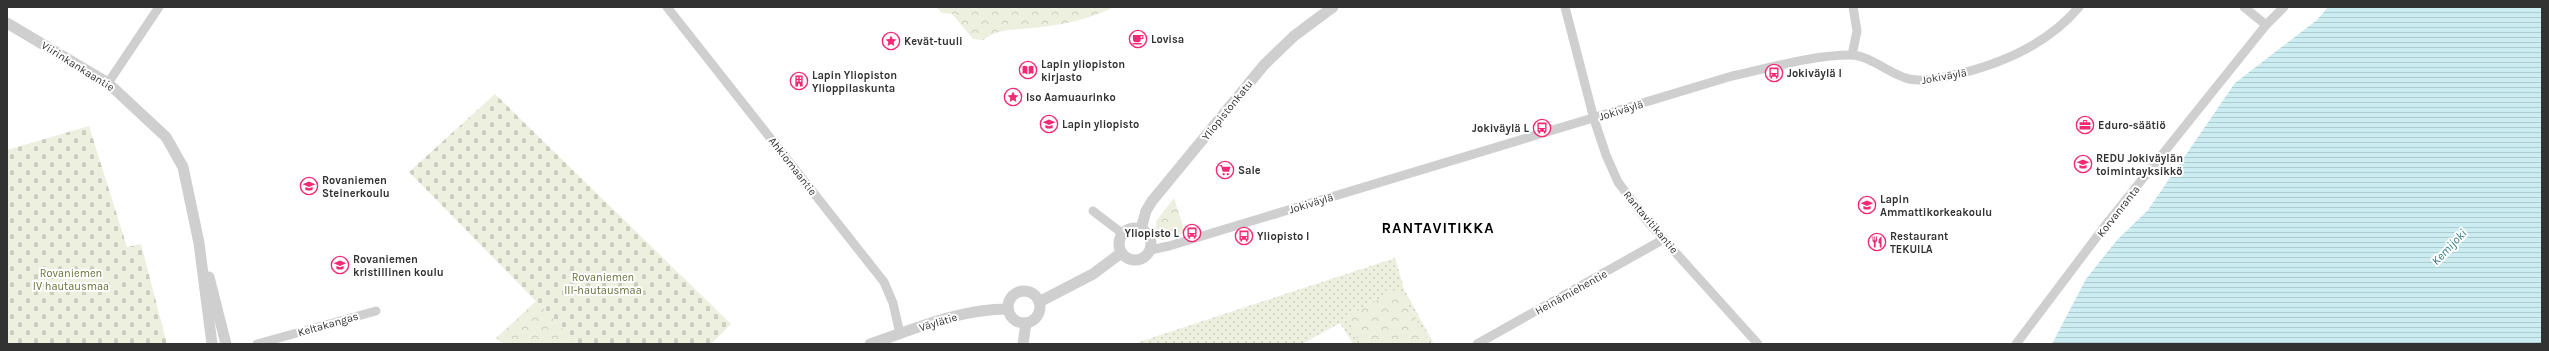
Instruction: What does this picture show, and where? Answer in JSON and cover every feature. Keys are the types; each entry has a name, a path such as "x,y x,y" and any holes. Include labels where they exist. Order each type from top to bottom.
{"street":[{"path":"108,83 160,7"},
{"name":"Ahkiomaantie","path":"667,7 884,282 894,303 900,334"},
{"name":"Yliopistonkatu","path":"1140,230 1146,211 1152,201 1264,65 1294,36 1333,7"},
{"name":"Rantavitikantie","path":"1565,7 1594,118 1606,155 1618,182 1664,239 1758,344"},
{"path":"1852,55 1857,31 1853,7"},
{"name":"Jokiväylä","path":"1150,250 1169,246 1732,76 1810,60 1852,55 1908,79 1919,81 1944,77 2017,56 2054,32 2079,7"},
{"path":"2244,7 2266,25"},
{"name":"Korvanranta","path":"2016,344 2108,222 2266,25 2284,7"},
{"name":"Viirinkankaantie","path":"7,23 108,83 166,137 183,167 199,243 212,344"},
{"path":"1092,211 1123,234"},
{"path":"1131,229 1140,230 1148,235 1150,250 1139,260 1129,259 1121,253 1119,243 1123,234 1131,229"},
{"name":"Heinämiehentie","path":"1477,344 1664,239"},
{"name":"Viirinkankaantie","path":"199,243 222,320 226,344"},
{"path":"1039,302 1093,274 1121,253"},
{"path":"1018,292 1028,292 1039,302 1039,313 1032,321 1026,323 1016,322 1008,309 1010,299 1018,292"},
{"name":"Väylätie","path":"870,344 946,318 981,310 1008,309"},
{"name":"Keltakangas","path":"257,344 376,311"},
{"path":"1023,344 1026,323"}],"green space":[{"path":"936,7 1114,7 1104,12 1075,21 1044,27 1001,31 983,40 973,39 952,14 942,13"},
{"name":"Rovaniemen III-hautausmaa","path":"495,94 731,324 711,344 578,344 409,172"},
{"name":"Rovaniemen IV hautausmaa","path":"89,126 127,247 141,244 167,344 7,344 7,150"},
{"path":"1174,198 1185,233 1163,240 1157,238 1156,221"},
{"path":"1395,258 1404,289 1434,344 1353,344 1340,323 1302,344 1133,344"},
{"path":"1399,288 1430,344 1361,344 1346,317"},
{"path":"536,301 578,344 503,344 496,338"}],"water":[{"name":"Kemijoki","path":"2328,7 2542,7 2542,344 2052,344 2086,279 2117,240 2148,210 2235,83 2317,20"}],"place":[{"name":"Lovisa","path":"1138,39"},
{"name":"Kevät-tuuli","path":"891,41"},
{"name":"Lapin yliopiston kirjasto","path":"1028,70"},
{"name":"Jokiväylä I","path":"1774,73"},
{"name":"Lapin Yliopiston Ylioppilaskunta","path":"799,81"},
{"name":"Iso Aamuaurinko","path":"1013,97"},
{"name":"Lapin yliopisto","path":"1049,124"},
{"name":"Eduro-säätiö","path":"2085,125"},
{"name":"Jokiväylä L","path":"1542,128"},
{"name":"REDU Jokiväylän toimintayksikkö","path":"2083,164"},
{"name":"Sale","path":"1225,170"},
{"name":"Rovaniemen Steinerkoulu","path":"309,186"},
{"name":"Lapin Ammattikorkeakoulu","path":"1867,205"},
{"name":"Yliopisto L","path":"1192,233"},
{"name":"Yliopisto I","path":"1244,236"},
{"name":"Restaurant TEKUILA","path":"1877,242"},
{"name":"Rovaniemen kristillinen koulu","path":"340,265"}],"district":[{"name":"RANTAVITIKKA","path":"1438,228"}]}
